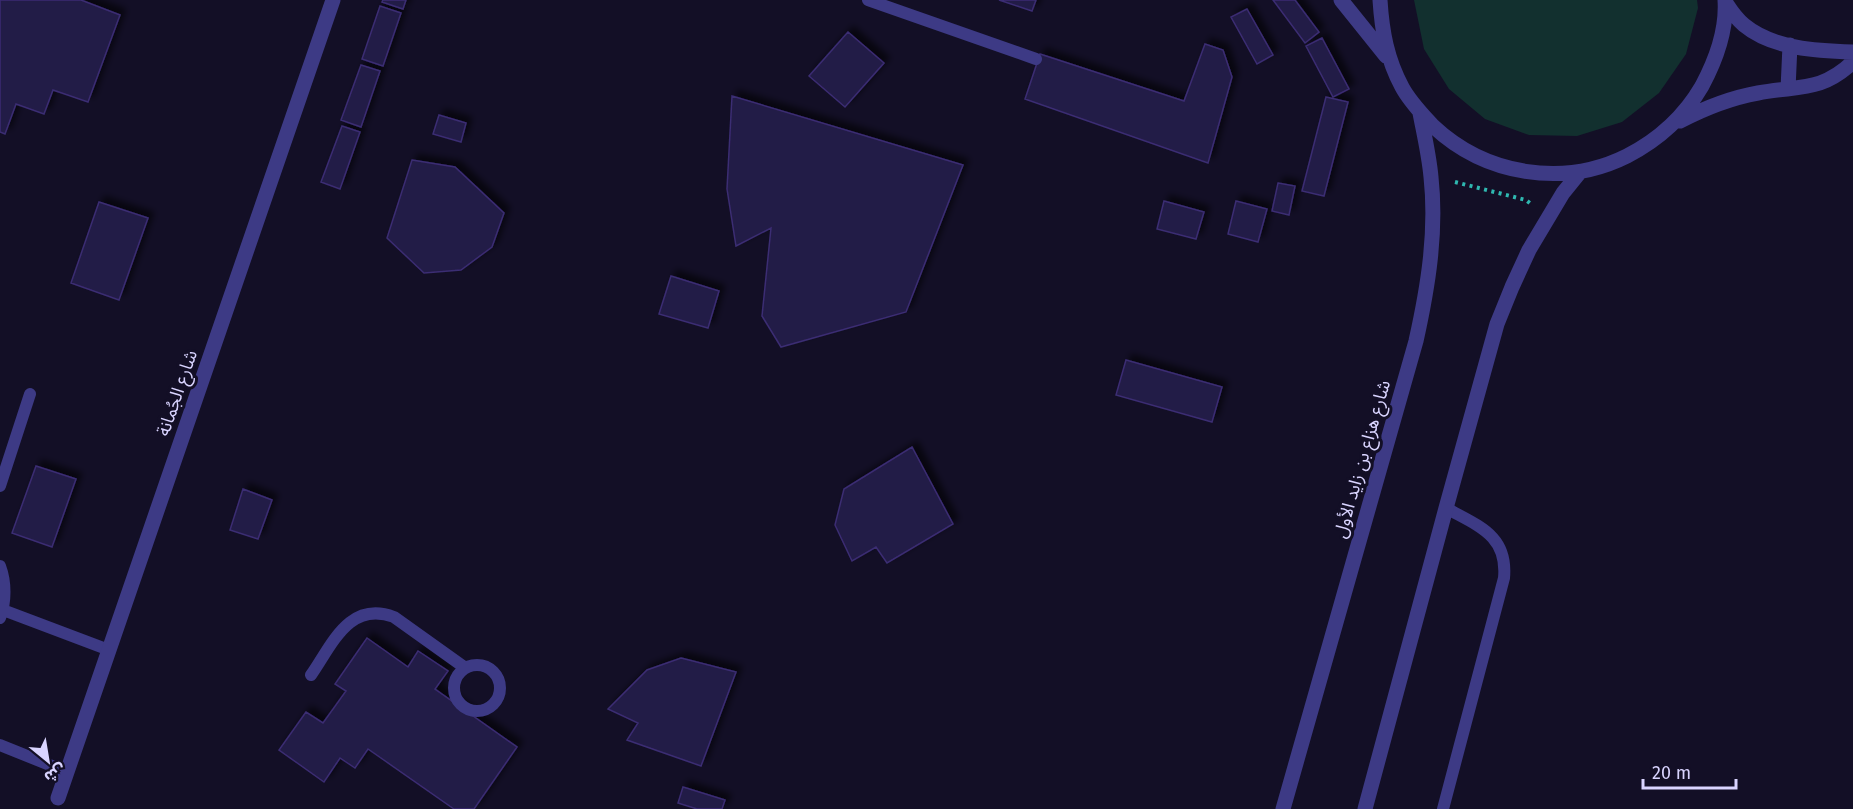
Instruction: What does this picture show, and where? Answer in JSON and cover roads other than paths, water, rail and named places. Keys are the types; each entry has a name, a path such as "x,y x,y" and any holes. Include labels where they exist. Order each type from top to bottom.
{"street":[{"name":"شارع الجُمانة","path":"58,798 333,0"},
{"path":"1341,0 1390,61"},
{"path":"1380,0 1381,27 1390,61 1403,88 1420,113 1446,137 1476,156 1509,169 1544,174 1580,172 1613,163 1644,147 1672,126 1712,106 1772,90 1801,88 1824,83 1853,62"},
{"path":"1726,2 1743,24 1767,39 1825,51 1853,52"},
{"path":"1672,126 1694,100 1711,70 1722,38 1726,2"},
{"path":"1788,89 1790,45"},
{"name":"شارع هزاع بن زايد الأول","path":"1283,809 1416,341 1423,309 1430,265 1432,210 1431,178 1420,113"},
{"path":"1365,809 1497,324 1520,268 1549,216 1580,172"}],"lane":[{"path":"868,0 1036,58"},
{"path":"0,486 30,393"},
{"path":"1443,809 1504,578 1505,566 1504,555 1491,534 1446,508"},
{"path":"0,566 4,583 1,614 109,650"},
{"path":"311,675 349,622 359,615 371,613 382,613 394,617 464,667"},
{"path":"0,745 67,772"}]}
